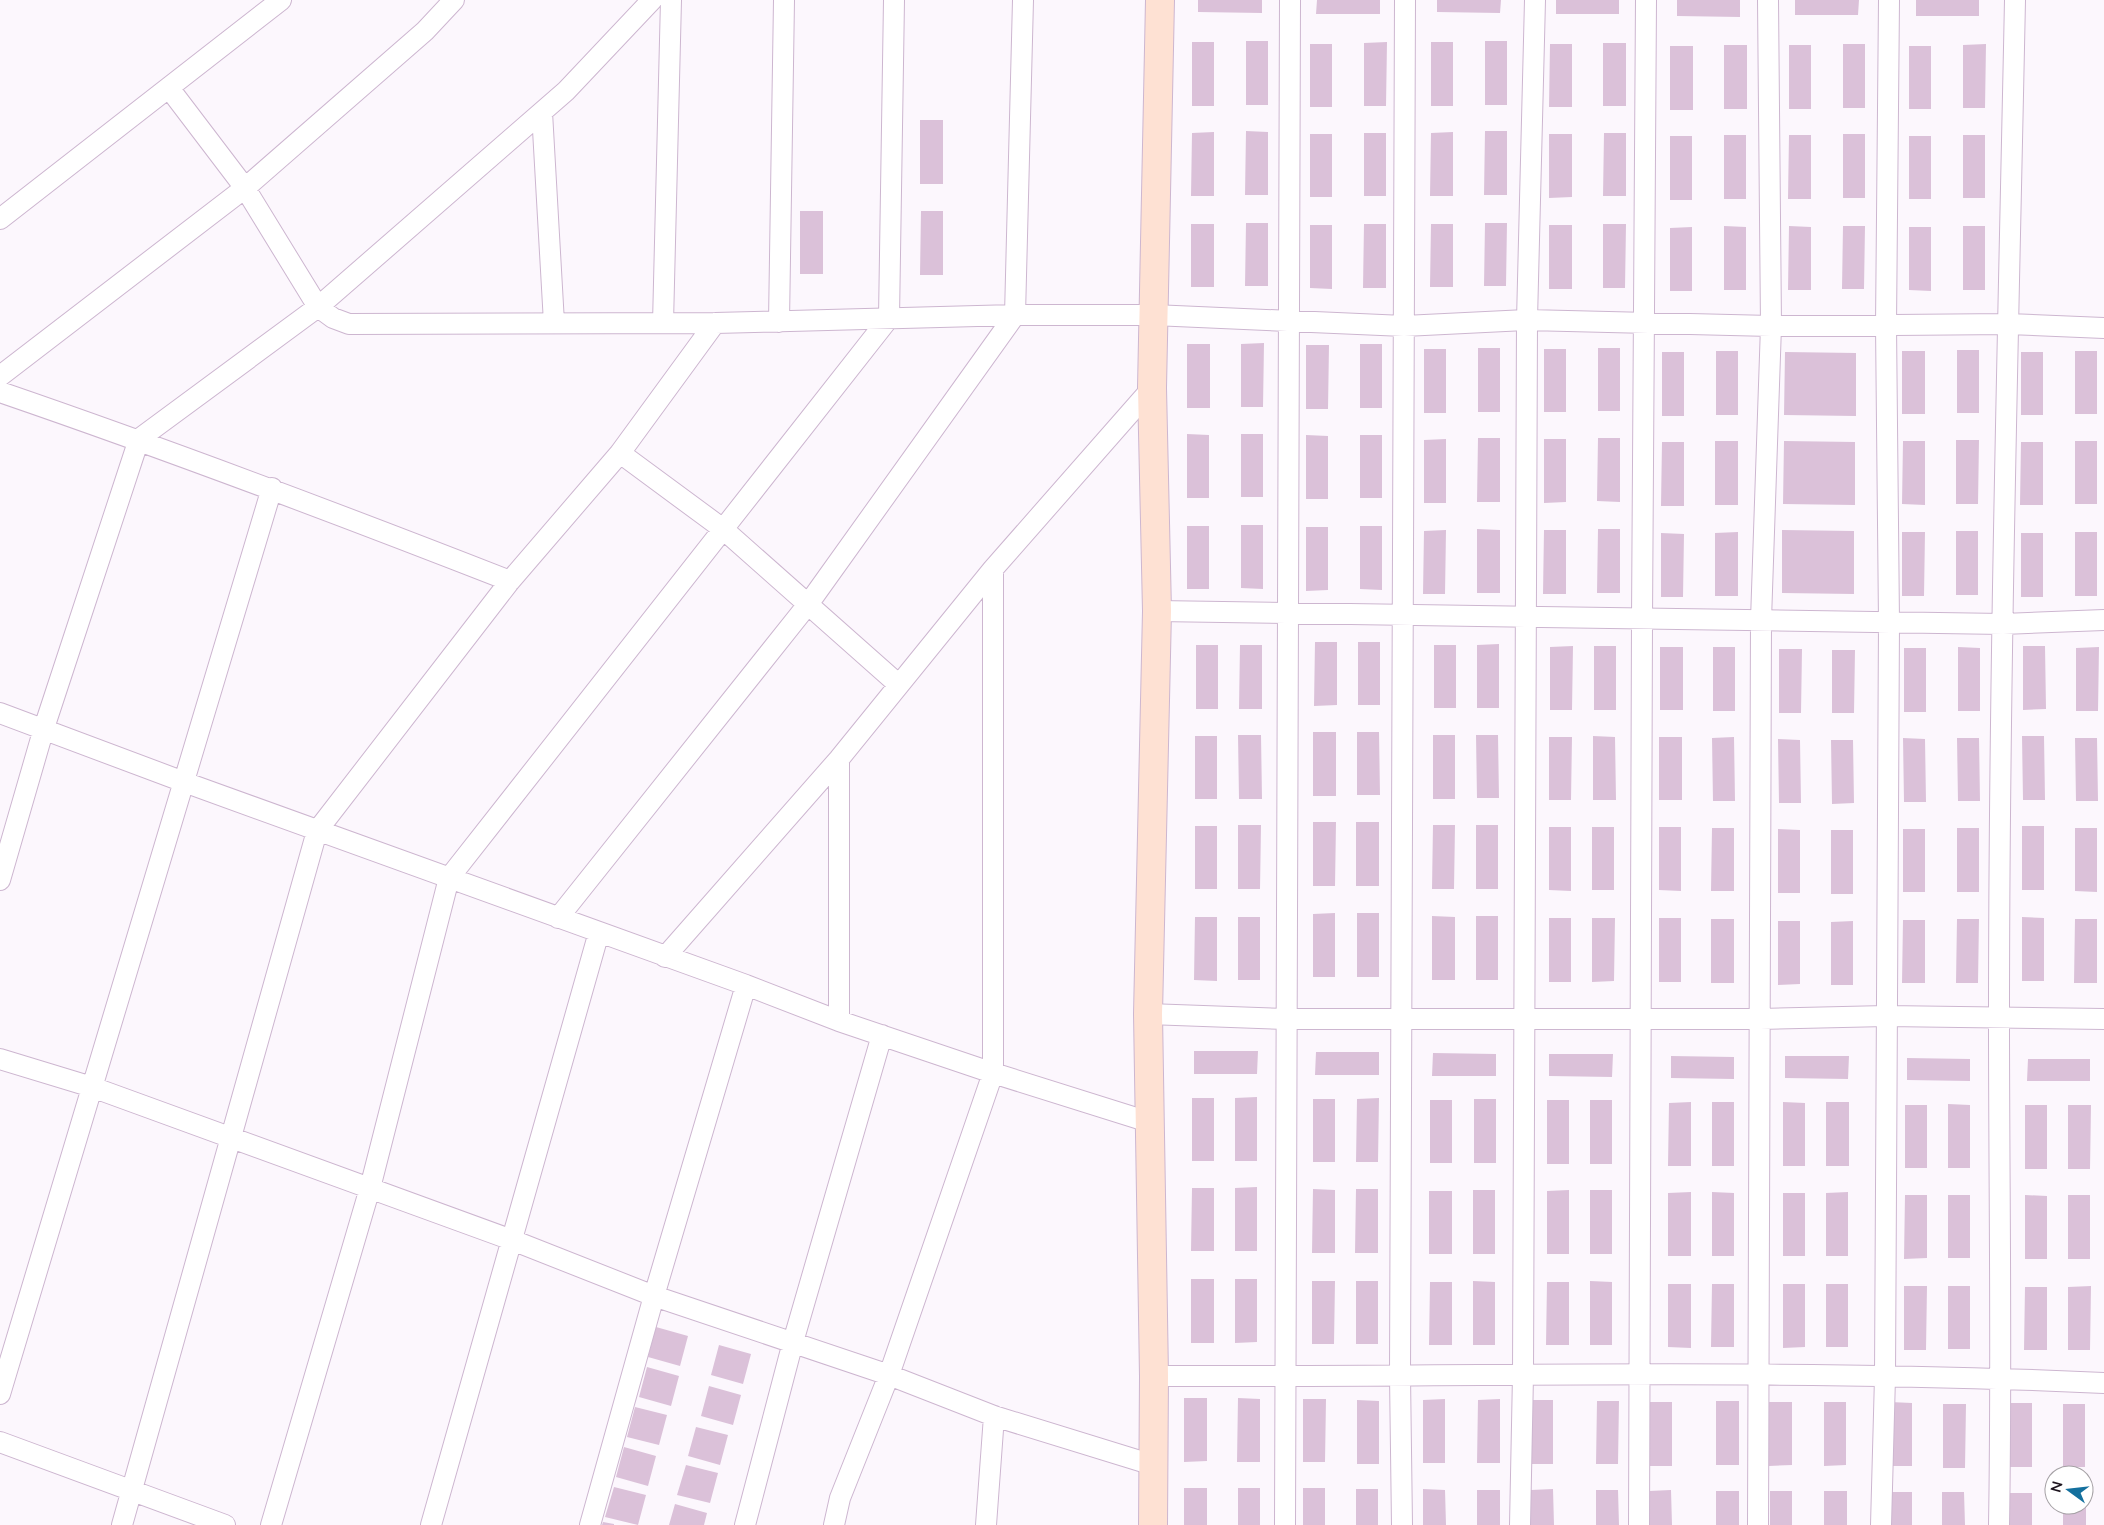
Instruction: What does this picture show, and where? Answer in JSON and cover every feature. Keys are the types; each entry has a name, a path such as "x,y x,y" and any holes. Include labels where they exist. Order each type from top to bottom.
{"street":[{"path":"0,219 281,0"},
{"path":"0,376 245,188 425,32 454,0"},
{"path":"0,880 44,728 139,439 318,306 566,91 652,0"},
{"path":"663,323 671,0"},
{"path":"779,322 784,0"},
{"path":"271,1525 370,1188 449,878 889,318 894,0"},
{"path":"558,918 809,603 1015,315 1023,0"},
{"path":"1153,1525 1154,1376 1148,1014 1157,611 1152,388 1160,0"},
{"path":"1285,1525 1287,1376 1287,320 1290,0"},
{"path":"1402,1525 1400,1376 1405,0"},
{"path":"1520,1525 1523,1375 1528,320 1535,0"},
{"path":"1640,1525 1638,1375 1646,0"},
{"path":"1758,1525 1761,620 1771,326 1768,0"},
{"path":"1881,1525 1885,1377 1889,622 1886,325 1889,0"},
{"path":"1999,1525 2002,1378 1999,1019 2003,624 2015,0"},
{"path":"169,88 245,188 318,306 333,318 349,324 715,324 1015,315 1154,315 1404,326 1528,320 1771,326 2008,324 2104,328"},
{"path":"542,112 554,323"},
{"path":"122,1525 318,831 510,581 620,453 715,324"},
{"path":"665,957 839,759 993,569 1152,388"},
{"path":"0,392 139,439 272,488 510,581"},
{"path":"620,453 723,530 809,603 899,685"},
{"path":"0,1394 272,488"},
{"path":"834,1525 840,1498 889,1375 993,1073 993,569"},
{"path":"1157,611 2003,624 2104,620"},
{"path":"0,713 318,831 746,985 839,1021 993,1073 1149,1122"},
{"path":"839,759 839,1021"},
{"path":"431,1525 599,932"},
{"path":"590,1525 654,1296 746,985"},
{"path":"1148,1014 1287,1019 1760,1019 1886,1016 2104,1019"},
{"path":"745,1525 793,1342 882,1035"},
{"path":"0,1059 92,1087 512,1240 654,1296 889,1375 994,1416 1153,1465"},
{"path":"1154,1376 1758,1374 2002,1378 2104,1382"},
{"path":"986,1525 994,1416"},
{"path":"0,1442 225,1525"}],"building":[{"path":"1198,0 1262,0 1262,13 1198,12"},
{"path":"1317,0 1380,0 1380,14 1316,14"},
{"path":"1437,0 1501,0 1500,13 1437,12"},
{"path":"1556,0 1619,0 1619,14 1556,14"},
{"path":"1677,0 1740,0 1740,17 1677,16"},
{"path":"1795,0 1859,0 1858,15 1795,15"},
{"path":"1916,0 1979,0 1979,16 1916,16"},
{"path":"1246,41 1268,41 1268,105 1246,105"},
{"path":"1485,41 1507,41 1507,105 1485,105"},
{"path":"1192,42 1214,42 1214,106 1192,106"},
{"path":"1387,42 1386,106 1364,106 1364,43"},
{"path":"1431,42 1453,42 1453,106 1431,106"},
{"path":"1603,43 1626,43 1626,106 1603,106"},
{"path":"1310,44 1332,44 1332,107 1310,107"},
{"path":"1550,44 1572,44 1572,107 1549,107"},
{"path":"1843,44 1865,44 1865,108 1843,108"},
{"path":"1986,44 1985,108 1963,108 1963,45"},
{"path":"1724,45 1747,45 1747,109 1724,109"},
{"path":"1789,45 1811,45 1811,109 1789,109"},
{"path":"1670,46 1693,46 1693,110 1670,110"},
{"path":"1909,46 1931,46 1931,109 1909,109"},
{"path":"920,120 943,120 943,184 920,184"},
{"path":"1246,131 1268,132 1268,195 1245,195"},
{"path":"1485,131 1507,131 1507,195 1484,195"},
{"path":"1214,132 1214,196 1191,196 1192,133"},
{"path":"1453,132 1453,196 1430,196 1431,133"},
{"path":"1364,133 1386,133 1386,196 1364,196"},
{"path":"1604,133 1626,133 1626,196 1603,196"},
{"path":"1310,134 1332,134 1332,197 1310,197"},
{"path":"1549,134 1572,134 1572,197 1549,198"},
{"path":"1843,134 1865,134 1865,198 1843,198"},
{"path":"1724,135 1746,135 1746,199 1724,199"},
{"path":"1789,135 1811,135 1811,199 1788,199"},
{"path":"1963,135 1985,135 1985,198 1963,198"},
{"path":"1670,136 1692,136 1692,200 1670,200"},
{"path":"1909,136 1931,136 1931,199 1909,199"},
{"path":"800,211 823,211 823,274 800,274"},
{"path":"921,211 943,211 943,275 920,275"},
{"path":"1246,223 1268,223 1268,286 1245,286"},
{"path":"1485,223 1507,223 1506,286 1484,286"},
{"path":"1191,224 1214,224 1214,287 1191,287"},
{"path":"1364,224 1386,224 1386,288 1363,288"},
{"path":"1431,224 1453,224 1453,287 1430,287"},
{"path":"1603,224 1626,224 1625,288 1603,288"},
{"path":"1310,225 1332,225 1332,289 1310,288"},
{"path":"1549,225 1572,225 1572,289 1549,289"},
{"path":"1724,226 1746,227 1746,290 1724,290"},
{"path":"1789,226 1811,227 1811,290 1788,290"},
{"path":"1843,226 1865,226 1864,289 1842,289"},
{"path":"1963,226 1985,226 1985,290 1963,290"},
{"path":"1692,227 1692,291 1670,291 1670,228"},
{"path":"1909,227 1931,227 1931,291 1909,290"},
{"path":"1264,343 1263,407 1241,407 1241,344"},
{"path":"1187,344 1210,344 1210,408 1187,408"},
{"path":"1360,344 1382,344 1382,408 1360,408"},
{"path":"1306,345 1329,345 1328,409 1306,409"},
{"path":"1478,348 1500,348 1500,412 1478,412"},
{"path":"1598,348 1620,348 1620,411 1598,411"},
{"path":"1424,349 1446,349 1446,413 1424,413"},
{"path":"1544,349 1566,349 1566,412 1544,412"},
{"path":"1957,350 1979,350 1979,413 1957,413"},
{"path":"1716,351 1738,351 1738,415 1716,415"},
{"path":"1902,351 1925,351 1925,414 1902,414"},
{"path":"2075,351 2097,351 2097,414 2075,414"},
{"path":"1662,352 1684,352 1684,416 1662,416"},
{"path":"1785,352 1856,353 1856,416 1784,415"},
{"path":"2021,352 2043,352 2043,415 2021,415"},
{"path":"1187,434 1209,435 1209,498 1187,498"},
{"path":"1241,434 1263,434 1263,497 1241,497"},
{"path":"1306,435 1328,436 1328,499 1306,499"},
{"path":"1360,435 1382,435 1382,498 1360,498"},
{"path":"1478,438 1500,438 1500,502 1477,502"},
{"path":"1598,438 1620,438 1620,502 1597,501"},
{"path":"1446,439 1446,503 1424,503 1424,440"},
{"path":"1544,439 1566,439 1566,502 1544,503"},
{"path":"1956,440 1979,440 1978,504 1956,504"},
{"path":"1715,441 1738,441 1738,505 1715,505"},
{"path":"1784,441 1855,442 1855,505 1783,504"},
{"path":"1903,441 1925,441 1925,505 1902,504"},
{"path":"2075,441 2097,441 2097,504 2075,504"},
{"path":"1662,442 1684,442 1684,506 1661,506"},
{"path":"2021,442 2043,442 2043,505 2020,505"},
{"path":"1241,525 1263,525 1263,589 1241,588"},
{"path":"1187,526 1209,526 1209,589 1187,589"},
{"path":"1360,526 1382,526 1382,590 1360,589"},
{"path":"1306,527 1328,527 1328,590 1306,591"},
{"path":"1477,529 1500,530 1500,593 1477,593"},
{"path":"1598,529 1620,529 1620,593 1597,593"},
{"path":"1446,530 1445,594 1423,594 1424,531"},
{"path":"1544,530 1566,530 1566,594 1543,594"},
{"path":"1782,530 1854,531 1854,594 1782,593"},
{"path":"1956,531 1978,531 1978,595 1956,595"},
{"path":"1738,532 1738,596 1715,596 1715,533"},
{"path":"1902,532 1925,532 1924,596 1902,596"},
{"path":"2075,532 2097,532 2097,596 2075,596"},
{"path":"1661,533 1684,534 1683,597 1661,597"},
{"path":"2021,533 2043,533 2043,597 2021,597"},
{"path":"1315,642 1337,642 1337,705 1314,706"},
{"path":"1358,642 1380,642 1380,705 1358,705"},
{"path":"1499,644 1499,708 1477,708 1477,645"},
{"path":"1196,645 1218,645 1218,709 1196,709"},
{"path":"1240,645 1262,645 1262,709 1239,709"},
{"path":"1434,645 1456,645 1456,708 1434,708"},
{"path":"1573,646 1572,710 1550,710 1550,647"},
{"path":"1594,646 1616,646 1616,710 1594,710"},
{"path":"2023,646 2045,646 2046,709 2023,710"},
{"path":"1660,647 1683,647 1683,710 1660,710"},
{"path":"1713,647 1735,647 1735,711 1713,711"},
{"path":"1958,647 1980,648 1980,711 1958,711"},
{"path":"2099,647 2098,711 2076,711 2076,648"},
{"path":"1904,648 1926,648 1926,712 1904,712"},
{"path":"1779,649 1802,649 1801,713 1779,713"},
{"path":"1832,650 1855,650 1854,713 1832,713"},
{"path":"1313,732 1336,732 1336,796 1313,796"},
{"path":"1357,732 1379,732 1380,795 1357,795"},
{"path":"1238,735 1261,735 1262,799 1239,799"},
{"path":"1433,735 1455,735 1455,799 1433,799"},
{"path":"1476,735 1498,735 1499,798 1477,798"},
{"path":"1195,736 1217,736 1217,799 1195,799"},
{"path":"1593,736 1615,737 1616,800 1593,800"},
{"path":"2022,736 2044,736 2045,800 2023,800"},
{"path":"1549,737 1572,737 1571,800 1549,800"},
{"path":"1659,737 1682,737 1682,800 1659,800"},
{"path":"1734,737 1735,801 1713,801 1712,738"},
{"path":"1903,738 1925,739 1926,802 1904,802"},
{"path":"1957,738 1979,738 1980,801 1958,801"},
{"path":"2075,738 2097,738 2098,801 2076,801"},
{"path":"1778,739 1800,740 1801,803 1779,803"},
{"path":"1831,740 1853,740 1854,803 1832,804"},
{"path":"1313,822 1336,822 1335,886 1313,886"},
{"path":"1356,822 1379,822 1379,886 1356,886"},
{"path":"1238,825 1261,825 1260,889 1238,889"},
{"path":"1433,825 1455,825 1454,889 1432,889"},
{"path":"1476,825 1498,825 1498,889 1476,889"},
{"path":"1195,826 1217,826 1217,889 1195,889"},
{"path":"2022,826 2044,826 2044,890 2022,890"},
{"path":"1549,827 1571,827 1571,891 1549,890"},
{"path":"1592,827 1614,827 1614,890 1592,890"},
{"path":"1659,827 1681,827 1681,891 1659,890"},
{"path":"1712,828 1734,828 1734,891 1711,891"},
{"path":"1957,828 1979,828 1979,892 1957,892"},
{"path":"2075,828 2097,828 2097,892 2075,891"},
{"path":"1778,829 1800,830 1800,893 1778,893"},
{"path":"1903,829 1925,829 1925,892 1903,892"},
{"path":"1831,830 1853,830 1853,894 1831,894"},
{"path":"1335,913 1335,977 1313,977 1313,914"},
{"path":"1357,913 1379,913 1379,977 1357,977"},
{"path":"1432,916 1455,917 1455,980 1432,980"},
{"path":"1476,916 1498,916 1498,980 1476,980"},
{"path":"1195,917 1217,917 1217,981 1194,980"},
{"path":"1238,917 1260,917 1260,980 1238,980"},
{"path":"2022,917 2044,918 2044,981 2022,981"},
{"path":"1549,918 1571,918 1571,982 1549,982"},
{"path":"1592,918 1615,918 1614,981 1592,982"},
{"path":"1659,918 1681,918 1681,982 1659,982"},
{"path":"1711,919 1734,919 1734,983 1711,983"},
{"path":"1957,919 1979,919 1978,983 1956,983"},
{"path":"2075,919 2097,919 2097,983 2074,983"},
{"path":"1903,920 1925,920 1925,983 1902,983"},
{"path":"1778,921 1800,921 1800,984 1778,985"},
{"path":"1853,921 1853,985 1831,985 1831,922"},
{"path":"1194,1051 1258,1051 1257,1074 1194,1074"},
{"path":"1316,1052 1379,1052 1379,1075 1315,1075"},
{"path":"1433,1053 1496,1054 1496,1076 1432,1076"},
{"path":"1549,1054 1613,1054 1612,1077 1549,1076"},
{"path":"1671,1056 1734,1057 1734,1079 1671,1078"},
{"path":"1785,1056 1849,1056 1848,1079 1785,1078"},
{"path":"1907,1058 1970,1059 1970,1081 1907,1080"},
{"path":"2028,1059 2090,1059 2090,1081 2027,1081"},
{"path":"1257,1097 1257,1161 1235,1161 1235,1098"},
{"path":"1192,1098 1214,1098 1214,1161 1192,1161"},
{"path":"1379,1098 1378,1162 1356,1162 1357,1099"},
{"path":"1313,1099 1335,1099 1335,1162 1313,1162"},
{"path":"1474,1099 1496,1099 1496,1163 1474,1163"},
{"path":"1430,1100 1452,1100 1452,1163 1430,1163"},
{"path":"1547,1100 1569,1100 1569,1164 1547,1164"},
{"path":"1590,1100 1612,1100 1612,1164 1590,1164"},
{"path":"1691,1102 1691,1166 1668,1166 1669,1103"},
{"path":"1712,1102 1734,1102 1734,1166 1712,1166"},
{"path":"1783,1102 1805,1103 1805,1166 1783,1166"},
{"path":"1826,1102 1849,1102 1849,1166 1826,1166"},
{"path":"1948,1104 1970,1105 1970,1168 1948,1168"},
{"path":"1905,1105 1927,1105 1927,1168 1905,1168"},
{"path":"2025,1105 2047,1105 2047,1169 2025,1169"},
{"path":"2068,1105 2091,1105 2090,1169 2068,1169"},
{"path":"1257,1187 1257,1251 1235,1251 1235,1188"},
{"path":"1192,1188 1214,1188 1214,1251 1191,1251"},
{"path":"1313,1189 1335,1190 1335,1253 1312,1253"},
{"path":"1356,1189 1378,1189 1378,1253 1355,1253"},
{"path":"1473,1190 1495,1190 1495,1254 1473,1254"},
{"path":"1569,1190 1569,1254 1547,1254 1547,1191"},
{"path":"1590,1190 1612,1190 1612,1254 1590,1254"},
{"path":"1429,1191 1452,1191 1452,1254 1429,1254"},
{"path":"1691,1192 1691,1256 1668,1256 1668,1193"},
{"path":"1712,1192 1734,1193 1734,1256 1712,1256"},
{"path":"1848,1192 1848,1256 1826,1256 1826,1193"},
{"path":"1783,1193 1805,1193 1805,1256 1783,1256"},
{"path":"1905,1195 1927,1195 1927,1258 1904,1259"},
{"path":"1948,1195 1970,1195 1970,1258 1948,1258"},
{"path":"2025,1195 2047,1196 2047,1259 2025,1259"},
{"path":"2068,1195 2090,1195 2090,1259 2068,1259"},
{"path":"1191,1279 1214,1279 1214,1343 1191,1343"},
{"path":"1235,1279 1257,1279 1257,1342 1235,1343"},
{"path":"1312,1281 1335,1281 1334,1344 1312,1344"},
{"path":"1356,1281 1378,1281 1378,1344 1356,1344"},
{"path":"1473,1281 1495,1282 1495,1345 1473,1345"},
{"path":"1590,1281 1612,1282 1612,1345 1590,1345"},
{"path":"1430,1282 1452,1282 1452,1345 1429,1345"},
{"path":"1547,1282 1569,1282 1569,1345 1546,1345"},
{"path":"1668,1284 1691,1284 1691,1348 1668,1347"},
{"path":"1712,1284 1734,1284 1734,1347 1711,1347"},
{"path":"1783,1284 1805,1284 1805,1347 1783,1348"},
{"path":"1826,1284 1848,1284 1848,1347 1826,1347"},
{"path":"1904,1286 1927,1286 1926,1350 1904,1350"},
{"path":"1948,1286 1970,1286 1970,1349 1948,1349"},
{"path":"2091,1286 2090,1350 2068,1350 2068,1287"},
{"path":"2025,1287 2047,1287 2047,1350 2024,1350"},
{"path":"656,1327 688,1336 680,1366 648,1357"},
{"path":"719,1345 751,1354 743,1384 711,1375"},
{"path":"647,1367 679,1376 671,1406 639,1397"},
{"path":"709,1386 741,1395 733,1425 701,1416"},
{"path":"1184,1398 1207,1398 1207,1461 1184,1462"},
{"path":"1238,1398 1260,1399 1260,1462 1237,1462"},
{"path":"1303,1399 1326,1399 1325,1462 1303,1462"},
{"path":"1445,1399 1445,1463 1423,1463 1423,1400"},
{"path":"1500,1399 1500,1463 1477,1463 1478,1400"},
{"path":"1357,1400 1379,1401 1379,1464 1357,1464"},
{"path":"1531,1400 1553,1400 1553,1464 1531,1464"},
{"path":"1597,1401 1619,1401 1618,1464 1596,1464"},
{"path":"1716,1401 1739,1401 1739,1465 1716,1465"},
{"path":"1650,1402 1672,1402 1672,1466 1650,1466"},
{"path":"1769,1402 1792,1402 1792,1465 1769,1466"},
{"path":"1824,1402 1846,1402 1846,1465 1824,1466"},
{"path":"1890,1402 1912,1403 1912,1466 1889,1466"},
{"path":"2010,1403 2032,1403 2032,1467 2010,1467"},
{"path":"1943,1404 1966,1404 1965,1468 1943,1468"},
{"path":"2063,1404 2085,1404 2085,1465 2063,1465"},
{"path":"635,1407 667,1415 659,1445 627,1437"},
{"path":"696,1427 728,1435 720,1465 688,1456"},
{"path":"624,1447 656,1456 648,1486 616,1477"},
{"path":"686,1465 718,1473 710,1503 677,1495"},
{"path":"614,1487 646,1495 638,1525 605,1517"},
{"path":"1184,1488 1207,1488 1207,1525 1184,1525"},
{"path":"1238,1488 1260,1488 1260,1525 1238,1525"},
{"path":"1303,1488 1325,1488 1325,1525 1303,1525"},
{"path":"1356,1489 1378,1489 1378,1525 1356,1525"},
{"path":"1423,1489 1445,1490 1446,1525 1423,1525"},
{"path":"1553,1489 1554,1525 1531,1525 1531,1490"},
{"path":"1477,1490 1500,1490 1500,1525 1477,1525"},
{"path":"1596,1490 1618,1490 1619,1525 1596,1525"},
{"path":"1671,1490 1672,1525 1649,1525 1649,1491"},
{"path":"1716,1491 1739,1491 1739,1525 1716,1525"},
{"path":"1770,1491 1792,1491 1792,1525 1770,1525"},
{"path":"1824,1491 1847,1491 1847,1525 1824,1525"},
{"path":"1889,1492 1912,1492 1912,1525 1889,1525"},
{"path":"1942,1492 1964,1492 1965,1525 1942,1525"},
{"path":"2009,1493 2032,1493 2032,1525 2009,1525"},
{"path":"675,1504 707,1513 704,1525 669,1525"},
{"path":"2063,1515 2086,1515 2086,1525 2063,1525"},
{"path":"603,1522 614,1524 614,1525 602,1525"}]}
